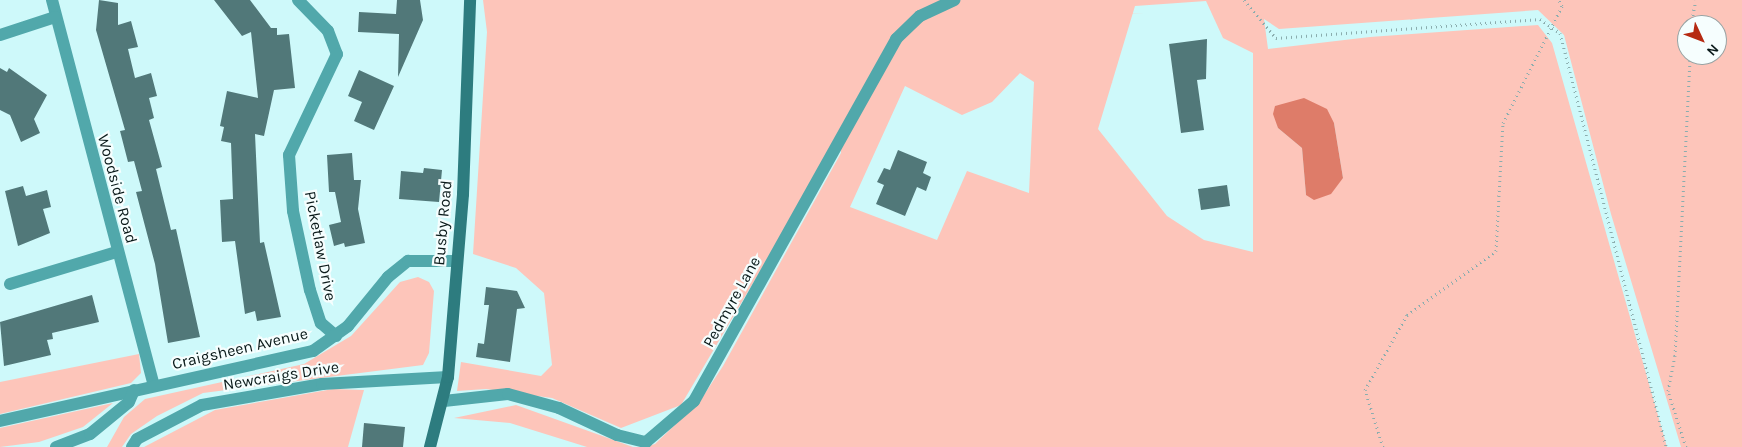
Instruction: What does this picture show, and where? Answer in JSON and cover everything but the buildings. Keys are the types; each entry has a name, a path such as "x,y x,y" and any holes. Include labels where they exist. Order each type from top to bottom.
{"main road":[{"name":"Busby Road","path":"430,447 444,401 448,376 470,0"}],"street":[{"name":"Woodside Road","path":"52,0 116,252 154,385"},
{"name":"Picketlaw Drive","path":"298,0 328,31 337,54 289,155 293,212 310,290 321,323 336,336"},
{"name":"Pedmyre Lane","path":"444,401 508,394 559,408 617,435 646,442 694,401 896,39 920,16 954,0"},
{"path":"0,35 55,17"},
{"path":"10,284 116,252"},
{"name":"Craigsheen Avenue","path":"0,421 154,385 313,351 336,336 408,261 456,261"},
{"name":"Newcraigs Drive","path":"132,447 138,439 202,406 322,384 448,376"},
{"path":"56,447 90,434 129,402 134,390"}],"path":[{"path":"1244,0 1276,38 1540,18 1560,33 1666,447"},
{"path":"1383,447 1365,390 1407,315 1496,250 1503,124 1562,6 1560,0"},
{"path":"1694,15 1696,0"},
{"path":"1686,447 1668,391 1675,356 1690,65"}],"shaded area":[{"path":"483,0 1742,0 1742,447 1681,447 1611,214 1564,35 1538,10 1279,29 1264,19 1268,49 1370,37 1538,25 1552,43 1667,447 645,447 655,444 700,401 723,366 841,153 841,134 681,405 621,428 552,398 486,389 457,391 461,362 541,376 552,365 544,293 516,268 473,254 487,32","holes":["1206,1 1223,38 1253,53 1253,252 1204,240 1167,216 1098,129 1135,6","1020,73 1034,82 1029,193 967,171 937,240 850,207 905,86 962,115 992,102","1287,105 1334,123 1343,178 1306,195 1302,148 1278,128 1275,106"]},
{"path":"1304,98 1327,109 1334,123 1343,178 1331,194 1314,200 1306,195 1302,148 1278,128 1273,114 1275,106"},
{"path":"418,277 429,282 434,291 429,353 423,365 203,393 157,416 131,434 122,447 107,447 124,417 145,399 304,364 351,336 400,282"},
{"path":"139,354 141,373 131,383 0,414 0,382"},
{"path":"333,389 364,390 348,447 144,447 215,410"},
{"path":"113,403 83,427 39,442 0,447 0,428"},
{"path":"516,405 633,447 587,447 510,423 454,418"}]}
